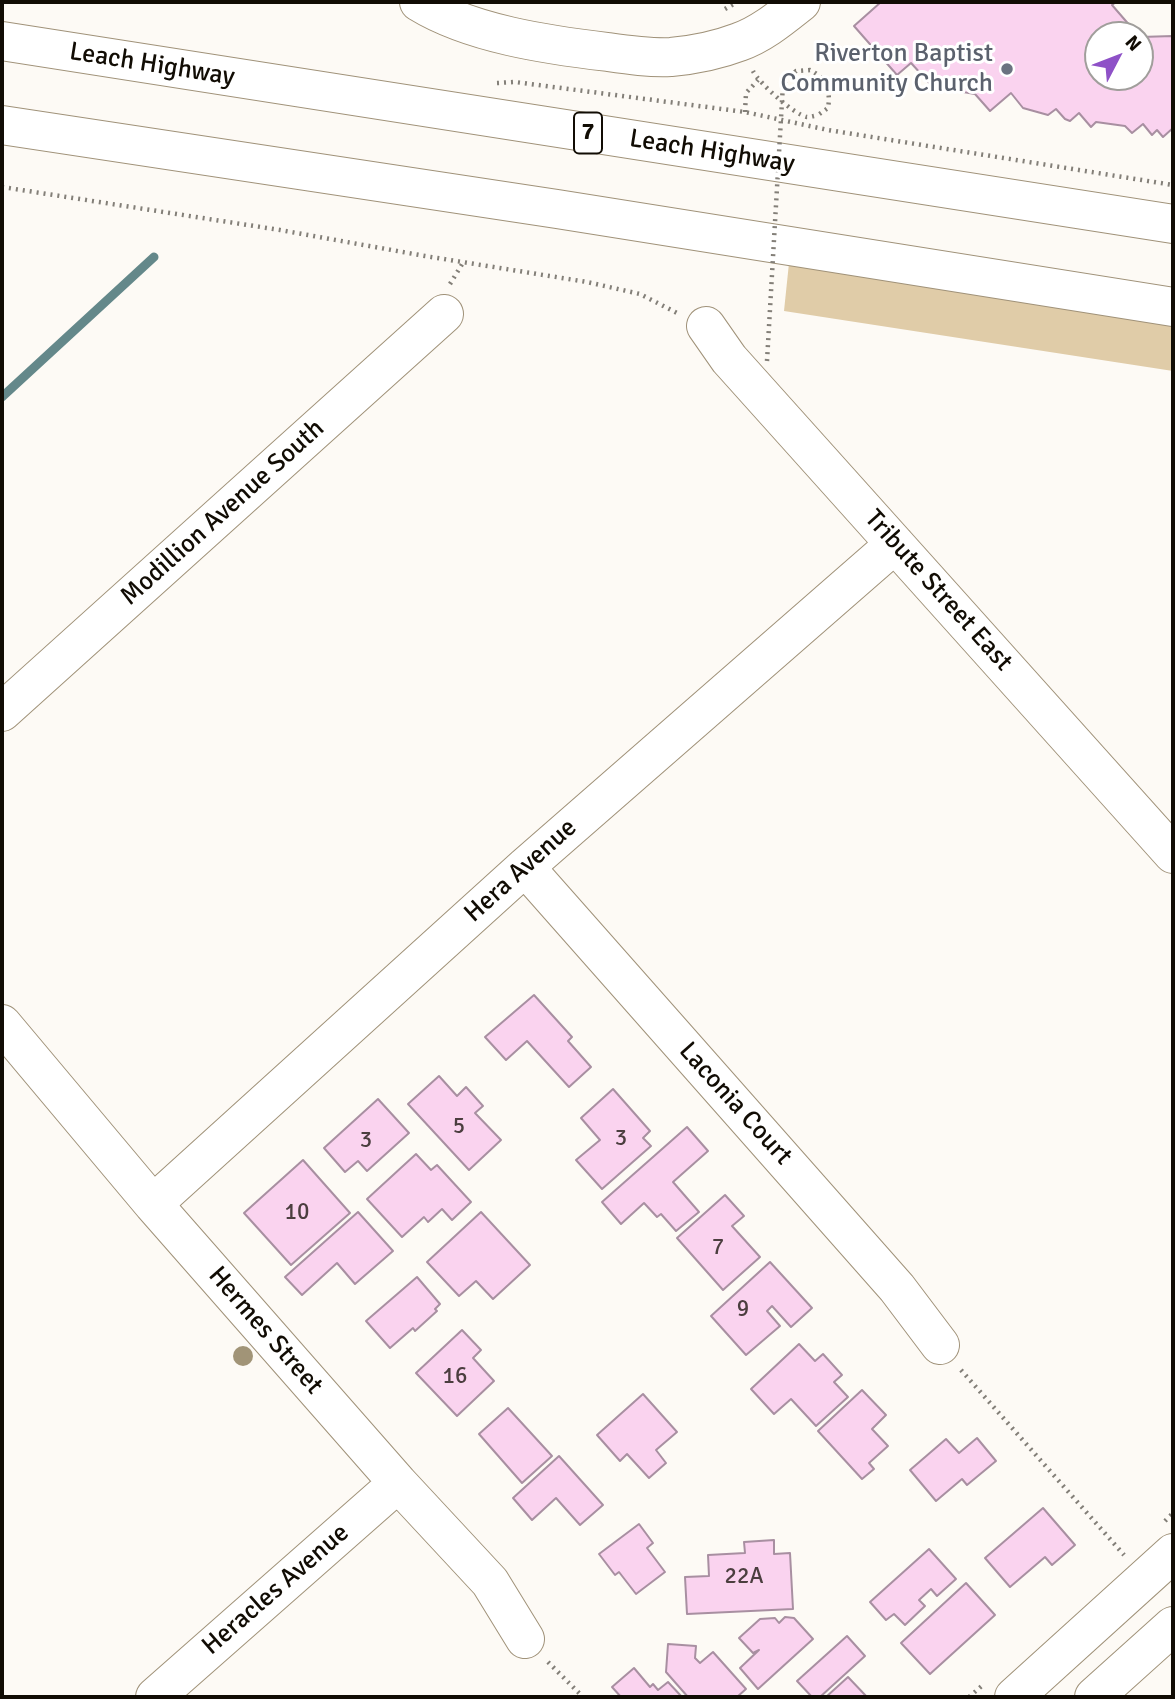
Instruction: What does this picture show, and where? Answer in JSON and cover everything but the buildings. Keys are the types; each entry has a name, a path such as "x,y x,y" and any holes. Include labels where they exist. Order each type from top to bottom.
{"main road":[{"path":"419,2 464,24 563,47 647,57 673,57 695,53 733,26 770,26 801,2"},
{"name":"Leach Highway","path":"2,41 1173,224"},
{"path":"2,125 557,209 1173,307"},
{"name":"Modillion Avenue South","path":"2,712 444,314"},
{"name":"Tribute Street East","path":"706,326 729,359 1140,814 1173,854"},
{"name":"Hera Avenue","path":"153,1204 525,867 895,544"},
{"name":"Laconia Court","path":"525,867 897,1287 940,1345"},
{"name":"Hermes Street","path":"2,1024 153,1204 398,1483 490,1582 525,1639"},
{"name":"Heracles Avenue","path":"155,1697 398,1483"},
{"path":"1014,1697 1173,1553"},
{"path":"1094,1697 1173,1626"}],"path":[{"path":"733,26 758,80 806,117 818,116 828,108 830,99 825,81 810,70 791,74 783,84 767,361"},
{"path":"746,112 746,93 758,80"},
{"path":"489,83 515,82 746,112 828,130 1173,185"},
{"path":"2,187 280,230 587,282 640,294 706,326"},
{"path":"940,1345 1126,1557"},
{"path":"525,1639 583,1697"}],"shaded area":[{"path":"789,263 1173,324 1173,371 784,311"}],"waterway":[{"path":"2,397 154,257"}],"place":[{"name":"Riverton Baptist Community Church","path":"1007,69"}]}
